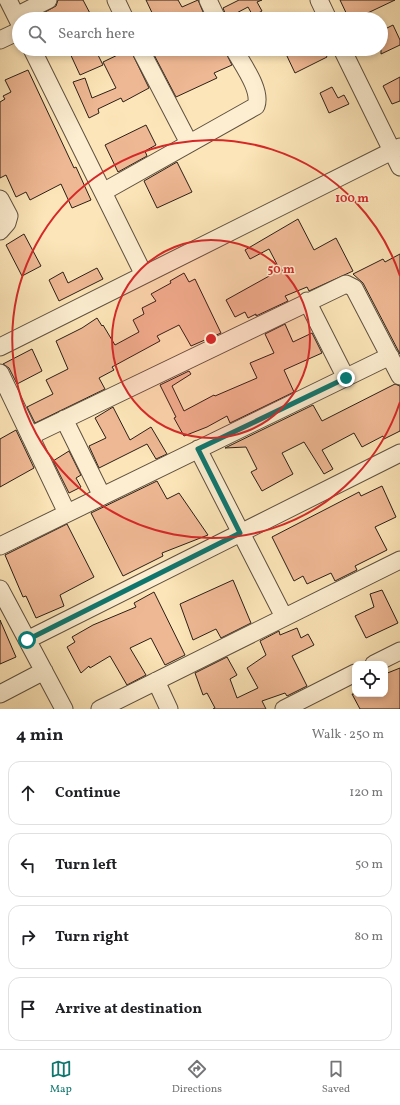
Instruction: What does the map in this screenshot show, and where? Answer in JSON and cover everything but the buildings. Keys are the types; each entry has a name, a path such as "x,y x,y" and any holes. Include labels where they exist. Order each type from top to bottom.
{"street":[{"path":"8,0 13,12"},
{"path":"32,12 48,0"},
{"path":"116,0 122,12"},
{"path":"208,0 214,12"},
{"path":"318,0 324,12"},
{"path":"0,40 12,29"},
{"path":"35,56 144,275"},
{"path":"144,56 189,143"},
{"path":"103,192 256,106 259,99 257,91 238,56"},
{"path":"346,56 396,149 400,167"},
{"path":"0,347 396,149"},
{"path":"0,199 9,216 7,223 0,231"},
{"path":"30,436 307,301 346,284 351,284 400,376"},
{"path":"307,301 346,378"},
{"path":"0,546 390,356"},
{"path":"0,373 67,513"},
{"path":"64,419 102,496"},
{"path":"198,449 284,617"},
{"path":"27,640 400,453"},
{"path":"100,709 400,560"},
{"path":"0,589 64,709"},
{"path":"380,661 400,651"},
{"path":"0,694 44,671"},
{"path":"284,709 352,675"},
{"path":"156,681 169,709"}],"route":[{"path":"27,640 240,533 198,449 346,378"}]}
